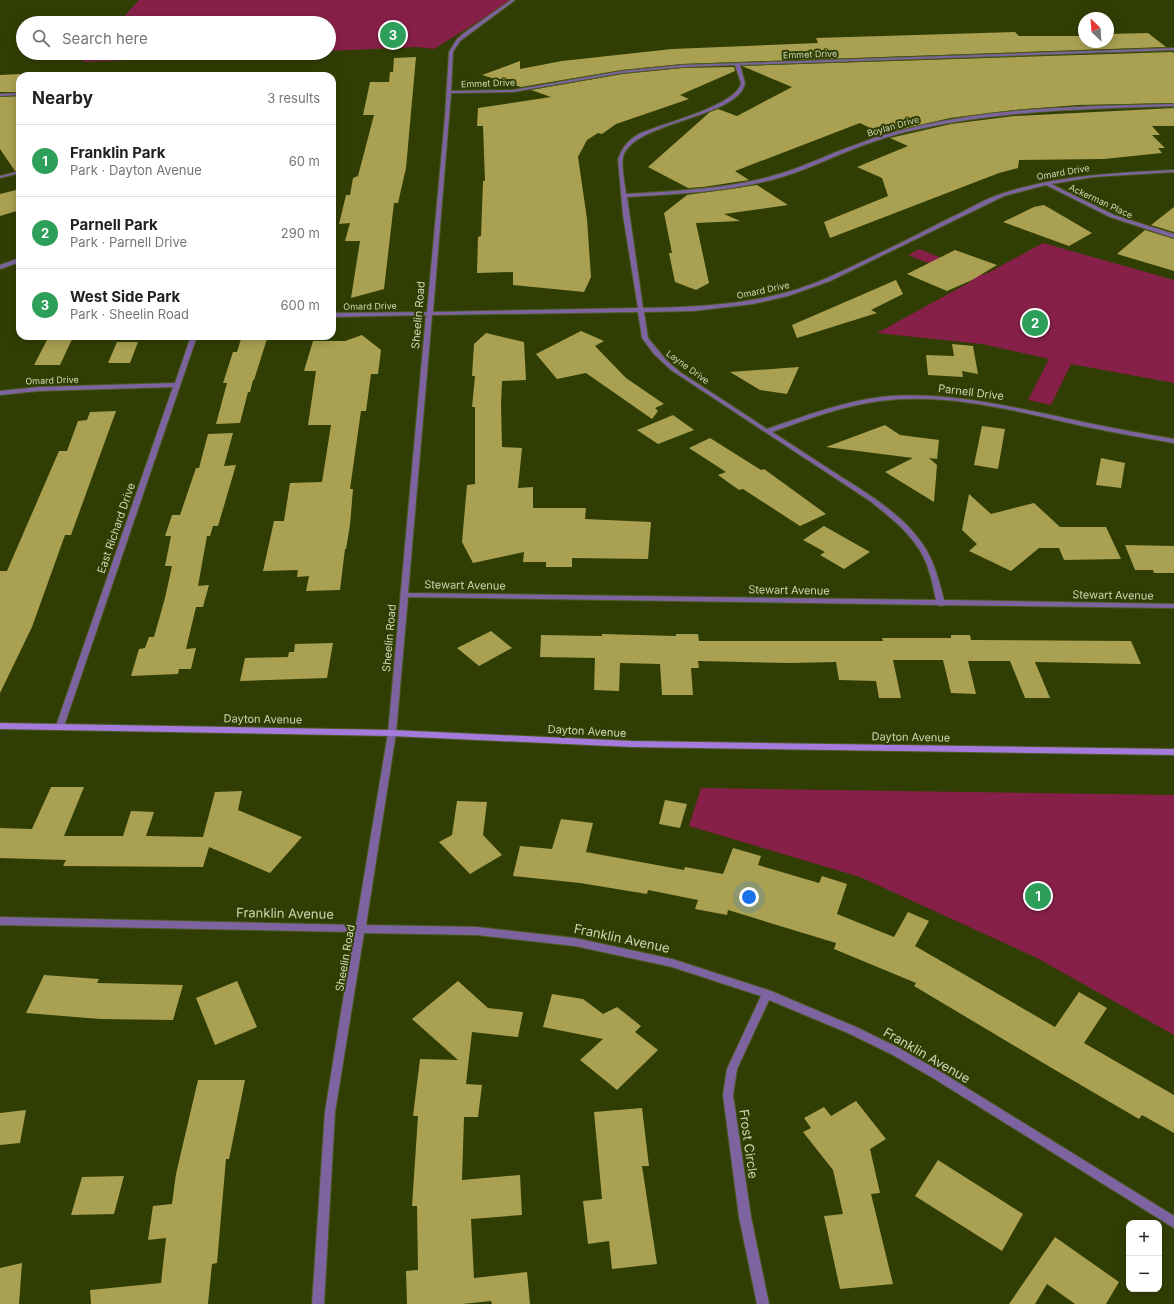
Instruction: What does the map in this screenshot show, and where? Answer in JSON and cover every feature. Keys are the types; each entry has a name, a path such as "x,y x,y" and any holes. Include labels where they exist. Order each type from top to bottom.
{"main road":[{"name":"Dayton Avenue","path":"0,726 392,733 632,744 1174,752"}],"street":[{"name":"Sheelin Road","path":"318,1304 330,1112 392,733 449,92 451,52 454,46 465,34 513,0"},
{"name":"Emmet Drive","path":"449,92 513,91 642,70 737,64 1174,49"},
{"name":"Layne Drive","path":"737,64 743,83 734,97 714,107 641,135 627,145 620,159 645,338 651,349 661,360 678,373 872,500 898,520 913,536 926,556 931,567 941,604"},
{"path":"0,95 16,94"},
{"name":"Boylan Drive","path":"624,196 708,190 761,181 796,171 885,136 971,117 1046,110 1174,105"},
{"name":"Omard Drive","path":"336,315 641,310 734,305 802,290 828,280 993,199 1046,183 1092,176 1174,171"},
{"path":"0,177 16,173"},
{"name":"Ackerman Place","path":"1046,183 1112,216 1174,236"},
{"path":"0,267 16,261"},
{"name":"East Richard Drive","path":"60,726 193,340"},
{"name":"Omard Drive","path":"0,393 38,389 177,385"},
{"name":"Parnell Drive","path":"767,431 850,404 890,398 946,398 1011,407 1125,433 1174,441"},
{"name":"Stewart Avenue","path":"404,595 941,604 1174,606"},
{"name":"Franklin Avenue","path":"0,921 477,931 575,942 672,963 767,994 852,1030 907,1058 1174,1222"},
{"name":"Frost Circle","path":"763,1304 745,1217 728,1095 732,1068 767,994"}],"shaded area":[{"path":"139,0 513,0 434,49 417,47 336,51 336,16 124,16"},
{"path":"84,60 128,60 82,62"},
{"path":"1043,243 1174,280 1174,383 1071,364 1051,405 1028,400 1049,359 982,344 877,333 972,281 908,255 919,249 984,275"},
{"path":"701,788 1174,795 1174,1035 1037,958 860,877 689,826"}],"building":[{"path":"1015,32 1019,36 1078,36 1078,48 1114,48 1114,34 1148,33 1166,47 682,64 622,70 521,87 482,75 520,61 520,69 562,61 672,49 818,43 816,38"},
{"path":"1174,53 1174,103 1078,105 1014,110 950,118 882,134 860,123 735,171 749,180 703,187 688,188 648,167 710,112 718,109 737,116 792,87 742,66"},
{"path":"416,57 406,168 398,203 394,203 384,289 351,298 360,241 345,241 350,223 339,224 346,195 350,195 353,178 358,176 374,115 363,115 370,82 389,82 390,72 393,72 394,58"},
{"path":"734,67 735,71 680,95 689,99 616,124 602,134 598,133 587,140 578,157 587,219 591,277 584,292 513,285 513,272 477,273 478,237 481,236 483,181 485,181 483,126 477,126 478,108 551,97 531,90 622,74 682,68"},
{"path":"16,74 16,92 0,92 0,75"},
{"path":"16,96 16,171 0,149 0,97"},
{"path":"1174,108 1174,126 1152,126 1160,135 1152,135 1165,148 1158,148 1162,153 1104,159 1019,160 1018,168 999,173 830,238 824,222 888,196 882,178 857,167 908,146 890,138 951,124 1014,116"},
{"path":"757,185 788,205 724,214 740,221 696,223 709,283 696,290 675,282 669,253 672,253 664,213 687,195"},
{"path":"16,190 16,211 0,216 0,194"},
{"path":"1044,205 1092,233 1069,246 1003,222 1034,207"},
{"path":"1174,207 1174,232 1151,225"},
{"path":"1145,230 1174,239 1174,271 1117,254"},
{"path":"955,250 997,265 972,280 947,291 907,274"},
{"path":"896,280 903,294 871,310 877,313 797,338 792,325"},
{"path":"581,331 604,341 595,346 626,378 664,404 655,408 658,411 652,419 586,373 557,379 536,354"},
{"path":"486,333 524,342 526,380 502,381 501,405 502,447 522,448 518,488 533,487 533,508 586,508 585,519 651,522 648,559 572,558 572,567 546,567 546,562 523,562 524,552 473,563 462,542 467,485 475,484 475,407 472,407 475,376 472,376 474,344"},
{"path":"362,335 381,350 378,374 371,374 366,411 361,411 350,489 353,489 350,525 345,549 340,590 306,591 309,576 297,577 298,570 263,571 274,521 284,521 290,483 322,482 331,425 308,425 316,371 304,371 313,341 345,341"},
{"path":"47,340 72,340 60,365 34,365"},
{"path":"241,340 267,340 250,392 248,392 240,423 216,424 227,383 223,383 233,352 237,352"},
{"path":"117,342 138,342 130,363 108,363"},
{"path":"952,344 973,346 978,374 962,371 963,377 928,375 926,355 954,356"},
{"path":"799,367 787,394 760,390 730,372"},
{"path":"116,411 71,535 65,535 32,627 0,693 0,571 7,571 59,451 67,451 78,421 87,420 90,412"},
{"path":"673,415 694,430 658,444 637,430"},
{"path":"885,425 900,435 939,440 937,459 929,458 937,465 934,502 885,472 913,458 826,447"},
{"path":"982,426 1005,429 998,469 974,465"},
{"path":"233,433 224,466 236,465 218,526 213,526 210,536 207,536 198,586 209,585 203,607 196,607 186,649 196,648 191,669 179,669 178,674 131,676 139,649 145,648 149,637 154,637 165,598 172,566 165,566 171,536 165,536 172,515 180,515 196,468 199,468 208,434"},
{"path":"710,438 761,470 764,469 826,514 800,526 743,489 739,490 718,475 726,472 689,448"},
{"path":"1101,458 1125,463 1121,488 1096,485"},
{"path":"969,494 991,514 1034,503 1060,527 1106,527 1121,559 1064,560 1059,548 1039,548 1011,571 969,551 977,544 962,530"},
{"path":"824,526 870,552 844,569 820,555 825,552 803,540"},
{"path":"1125,545 1174,546 1174,573 1154,573 1153,570 1135,570"},
{"path":"491,631 512,648 479,666 457,648"},
{"path":"602,634 676,636 676,634 698,634 699,641 883,641 882,638 951,638 951,635 970,635 971,640 1131,641 1141,664 1035,662 1050,698 1025,698 1010,661 968,661 976,694 951,693 943,660 893,660 901,698 879,698 876,681 839,680 836,662 790,663 698,661 699,668 691,668 693,695 662,695 660,664 620,663 619,691 594,690 595,658 540,657 541,635 602,636"},
{"path":"333,643 327,678 240,681 245,658 288,657 289,652 294,652 295,644"},
{"path":"51,787 84,787 64,836 123,836 131,811 154,812 146,836 203,837 215,792 242,791 238,810 302,837 270,873 209,847 203,867 63,866 66,860 0,858 0,828 32,829"},
{"path":"665,800 687,804 680,828 659,824"},
{"path":"457,801 487,802 483,835 502,855 470,874 439,842 452,835"},
{"path":"561,819 593,823 586,852 684,870 685,867 723,874 733,848 761,856 758,865 819,883 822,876 847,884 837,914 894,937 908,912 929,921 915,946 1055,1027 1079,992 1107,1008 1084,1043 1174,1095 1174,1133 1142,1115 1139,1119 914,986 916,983 834,949 836,943 728,910 727,915 695,909 698,900 648,890 647,894 580,883 513,876 520,846 552,849"},
{"path":"44,975 99,979 97,983 183,985 173,1020 100,1019 26,1013"},
{"path":"237,981 257,1027 215,1045 196,998"},
{"path":"458,981 488,1008 523,1012 518,1037 472,1032 466,1084 482,1085 478,1117 464,1117 462,1180 520,1175 522,1215 471,1219 474,1278 527,1272 530,1304 492,1304 491,1301 462,1304 407,1304 406,1271 418,1270 417,1206 412,1206 418,1116 413,1116 420,1059 458,1060 412,1019"},
{"path":"552,994 583,999 603,1014 617,1007 641,1026 635,1032 658,1050 617,1090 580,1060 603,1039 543,1027"},
{"path":"198,1080 245,1080 229,1159 226,1159 217,1263 212,1264 208,1304 91,1304 90,1290 161,1283 166,1238 148,1240 153,1206 172,1204 176,1174"},
{"path":"856,1101 886,1139 870,1149 880,1193 871,1194 893,1284 840,1289 824,1216 843,1214 833,1170 803,1132 811,1128 804,1118 824,1107 831,1116"},
{"path":"642,1108 649,1166 642,1166 657,1264 612,1269 609,1241 588,1244 583,1201 602,1199 594,1112"},
{"path":"26,1110 20,1143 0,1145 0,1113"},
{"path":"938,1160 1023,1214 1002,1251 915,1196"},
{"path":"124,1176 114,1214 71,1215 82,1177"},
{"path":"1055,1237 1119,1282 1106,1304 1075,1304 1047,1284 1035,1304 1009,1304"},
{"path":"22,1263 19,1304 0,1304 0,1268"}],"place":[{"name":"West Side Park","path":"393,35"},
{"name":"Parnell Park","path":"1035,323"},
{"name":"Franklin Park","path":"1038,896"}]}
